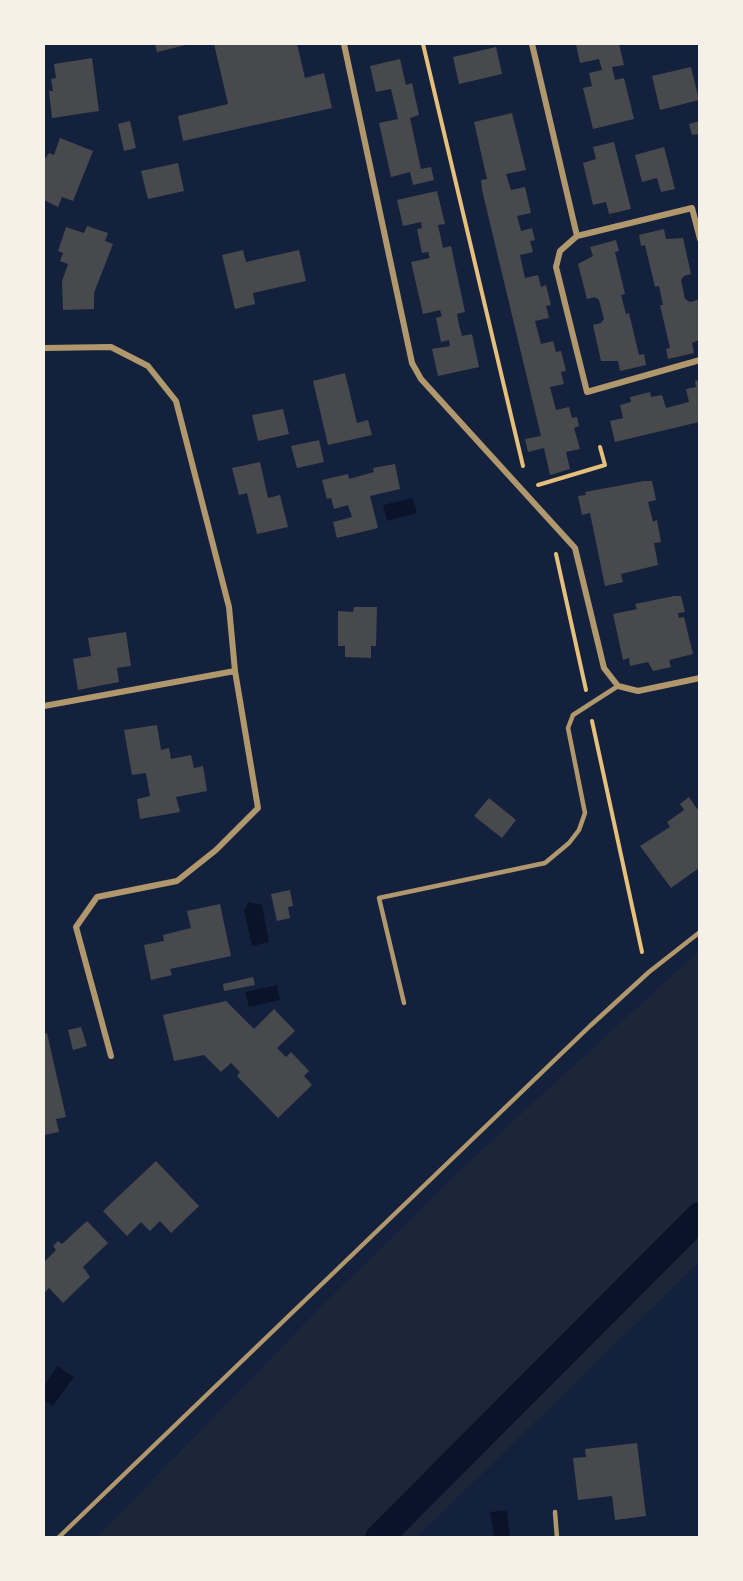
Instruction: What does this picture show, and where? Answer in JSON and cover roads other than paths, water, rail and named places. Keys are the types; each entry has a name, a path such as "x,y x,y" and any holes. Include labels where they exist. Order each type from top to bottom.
{"street":[{"path":"344,44 412,363 421,380 575,548 604,668 618,686 638,691 699,678"},
{"path":"532,44 577,236"},
{"path":"699,238 692,208 577,236 560,251 556,267 587,392 699,360"},
{"path":"44,348 111,347 148,366 176,401 229,607 235,671 258,808 216,850 177,881 97,897 76,927 111,1056"},
{"path":"44,706 235,671"}],"lane":[{"path":"404,1003 379,897 545,863 569,843 579,830 585,813 568,728 573,715 618,686"},
{"path":"58,1538 590,1026 649,972 699,932"},
{"path":"555,1512 557,1538"}],"waterway":[{"path":"379,1538 700,1216"}]}
